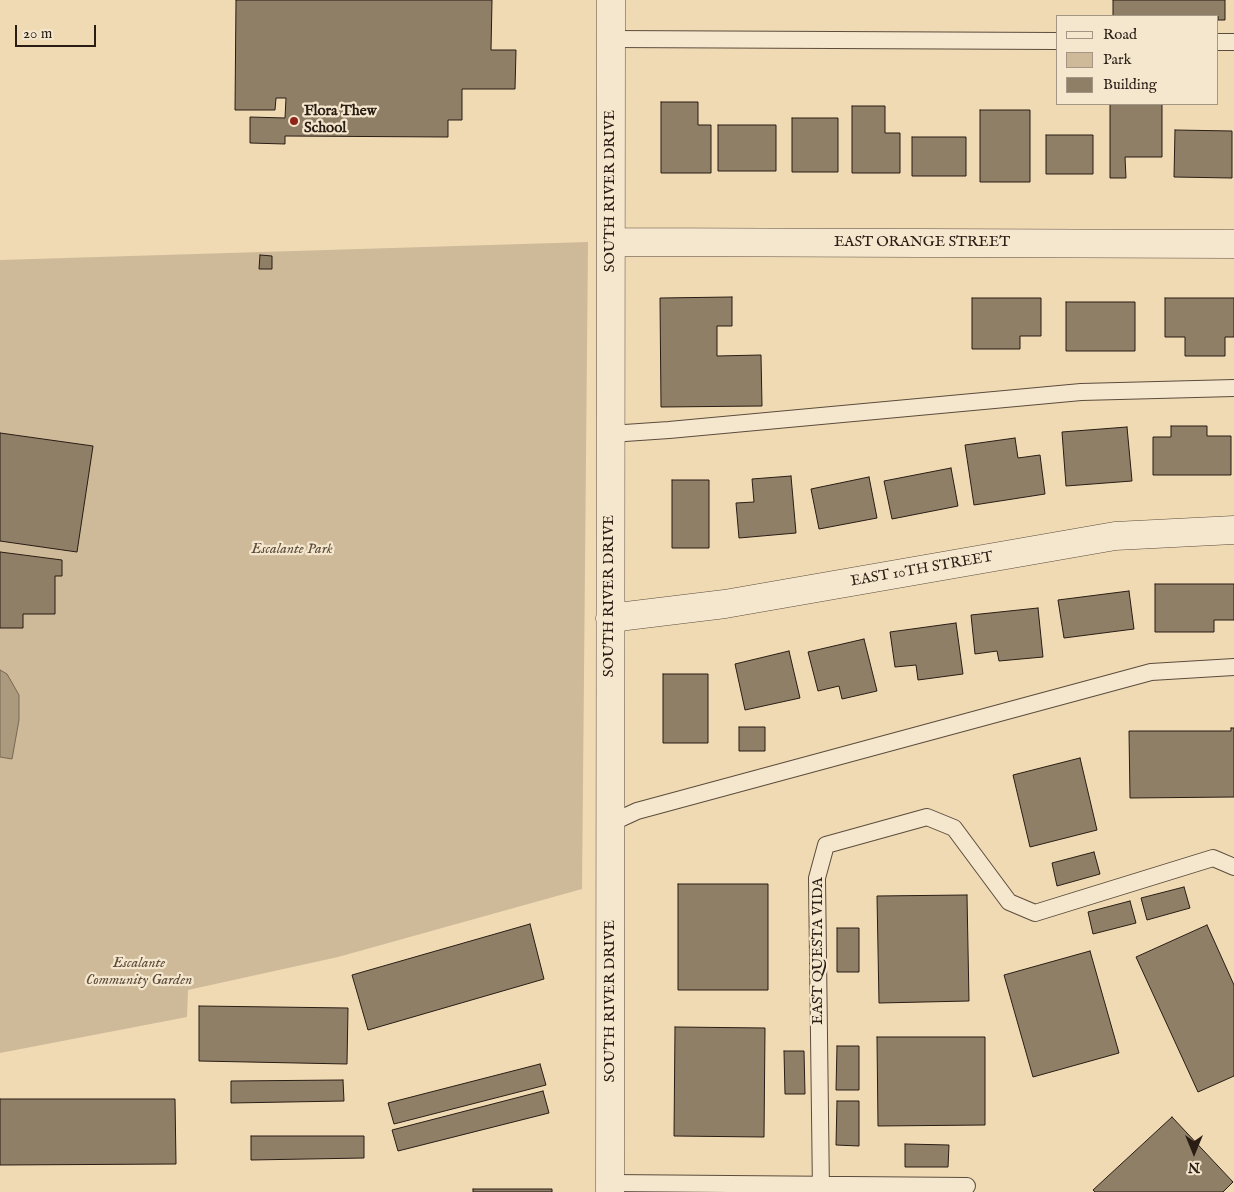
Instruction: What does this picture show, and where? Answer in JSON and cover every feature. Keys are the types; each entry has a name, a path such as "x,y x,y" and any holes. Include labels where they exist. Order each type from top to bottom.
{"street":[{"name":"SOUTH RIVER DRIVE","path":"610,1187 611,0"},
{"name":"EAST ORANGE STREET","path":"611,242 1234,244"},
{"name":"EAST 10TH STREET","path":"610,618 725,604 1115,536 1234,530"}],"lane":[{"path":"611,40 1056,41"},
{"path":"1219,42 1234,42"},
{"path":"610,434 1081,392 1234,388"},
{"path":"611,823 637,811 1151,672 1234,667"},
{"name":"EAST QUESTA VIDA","path":"821,1188 817,878 826,845 927,817 954,828 1009,902 1035,913 1213,858 1234,867"},
{"path":"610,1187 674,1184 821,1188 968,1186"}],"green space":[{"name":"Escalante Park","path":"588,242 582,889 338,957 188,990 187,1017 0,1053 0,260"}],"shaded area":[{"path":"0,670 7,674 19,695 19,720 12,759 0,757"}],"building":[{"path":"236,0 492,0 491,50 516,50 515,89 462,89 462,120 448,120 448,137 285,136 285,144 250,143 250,117 285,118 286,98 276,98 275,110 235,110"},
{"path":"1113,0 1225,0 1225,20 1219,20 1219,15 1113,15"},
{"path":"661,102 698,102 698,125 711,125 711,173 661,173"},
{"path":"1110,105 1162,105 1162,157 1125,157 1126,178 1110,178"},
{"path":"852,106 885,106 885,133 900,133 900,173 852,173"},
{"path":"980,110 1030,110 1030,182 980,182"},
{"path":"792,118 838,118 838,172 792,172"},
{"path":"718,125 776,125 776,171 718,171"},
{"path":"1175,130 1232,131 1232,178 1174,177"},
{"path":"1046,135 1093,135 1093,174 1046,174"},
{"path":"912,137 966,137 966,176 912,176"},
{"path":"260,255 272,256 272,269 259,269"},
{"path":"732,297 732,326 717,326 717,356 761,355 762,406 661,407 660,298"},
{"path":"972,298 1041,298 1041,336 1020,336 1020,349 972,349"},
{"path":"1165,298 1234,298 1234,337 1225,337 1225,356 1185,356 1185,337 1165,337"},
{"path":"1066,302 1135,302 1135,351 1066,351"},
{"path":"1171,426 1207,426 1207,436 1231,436 1231,475 1153,475 1153,437 1171,437"},
{"path":"1127,427 1132,481 1066,486 1062,432"},
{"path":"0,433 93,446 77,552 0,541"},
{"path":"1015,438 1018,458 1040,455 1045,494 974,505 965,445"},
{"path":"951,468 958,506 892,519 884,481"},
{"path":"791,476 796,533 739,538 736,503 754,502 752,479"},
{"path":"869,477 877,518 819,529 811,489"},
{"path":"672,480 709,480 709,548 672,548"},
{"path":"0,552 62,560 62,576 55,576 55,614 23,614 23,628 0,628"},
{"path":"1155,584 1234,584 1234,620 1214,620 1214,632 1155,632"},
{"path":"1129,591 1134,629 1064,638 1058,600"},
{"path":"1038,608 1043,657 999,661 997,651 975,654 971,615"},
{"path":"956,623 963,674 918,680 916,665 895,667 890,632"},
{"path":"864,639 877,691 842,699 839,686 818,691 808,652"},
{"path":"789,651 800,698 745,710 735,664"},
{"path":"663,674 708,674 708,743 663,743"},
{"path":"739,727 765,727 765,751 739,751"},
{"path":"1231,728 1234,728 1234,797 1130,798 1129,731 1231,731"},
{"path":"1080,758 1097,830 1030,847 1013,775"},
{"path":"1094,852 1100,874 1057,886 1052,863"},
{"path":"678,884 768,884 768,990 678,990"},
{"path":"1184,887 1190,908 1147,920 1141,898"},
{"path":"967,895 969,1001 879,1003 877,896"},
{"path":"1130,901 1136,923 1093,934 1088,912"},
{"path":"530,924 544,979 368,1030 352,975"},
{"path":"1207,925 1234,985 1234,1076 1198,1092 1136,957"},
{"path":"837,928 859,928 859,972 837,972"},
{"path":"1090,951 1119,1053 1033,1077 1004,975"},
{"path":"199,1006 348,1008 347,1064 199,1061"},
{"path":"675,1027 765,1028 764,1137 674,1136"},
{"path":"877,1037 985,1037 985,1125 878,1126"},
{"path":"837,1046 859,1046 859,1090 836,1090"},
{"path":"784,1051 804,1051 805,1094 785,1094"},
{"path":"540,1064 546,1085 394,1124 388,1103"},
{"path":"343,1080 344,1101 231,1103 231,1081"},
{"path":"543,1091 549,1113 398,1151 392,1130"},
{"path":"0,1099 175,1099 176,1164 0,1165"},
{"path":"837,1101 859,1101 859,1146 836,1145"},
{"path":"1172,1117 1233,1182 1223,1192 1095,1192 1093,1190"},
{"path":"251,1136 364,1136 364,1158 251,1160"},
{"path":"905,1144 949,1145 948,1167 905,1167"},
{"path":"473,1189 552,1189 552,1192 473,1192"}],"place":[{"name":"Flora Thew School","path":"294,121"}],"park label":[{"name":"Escalante Community Garden","path":"139,972"}]}
